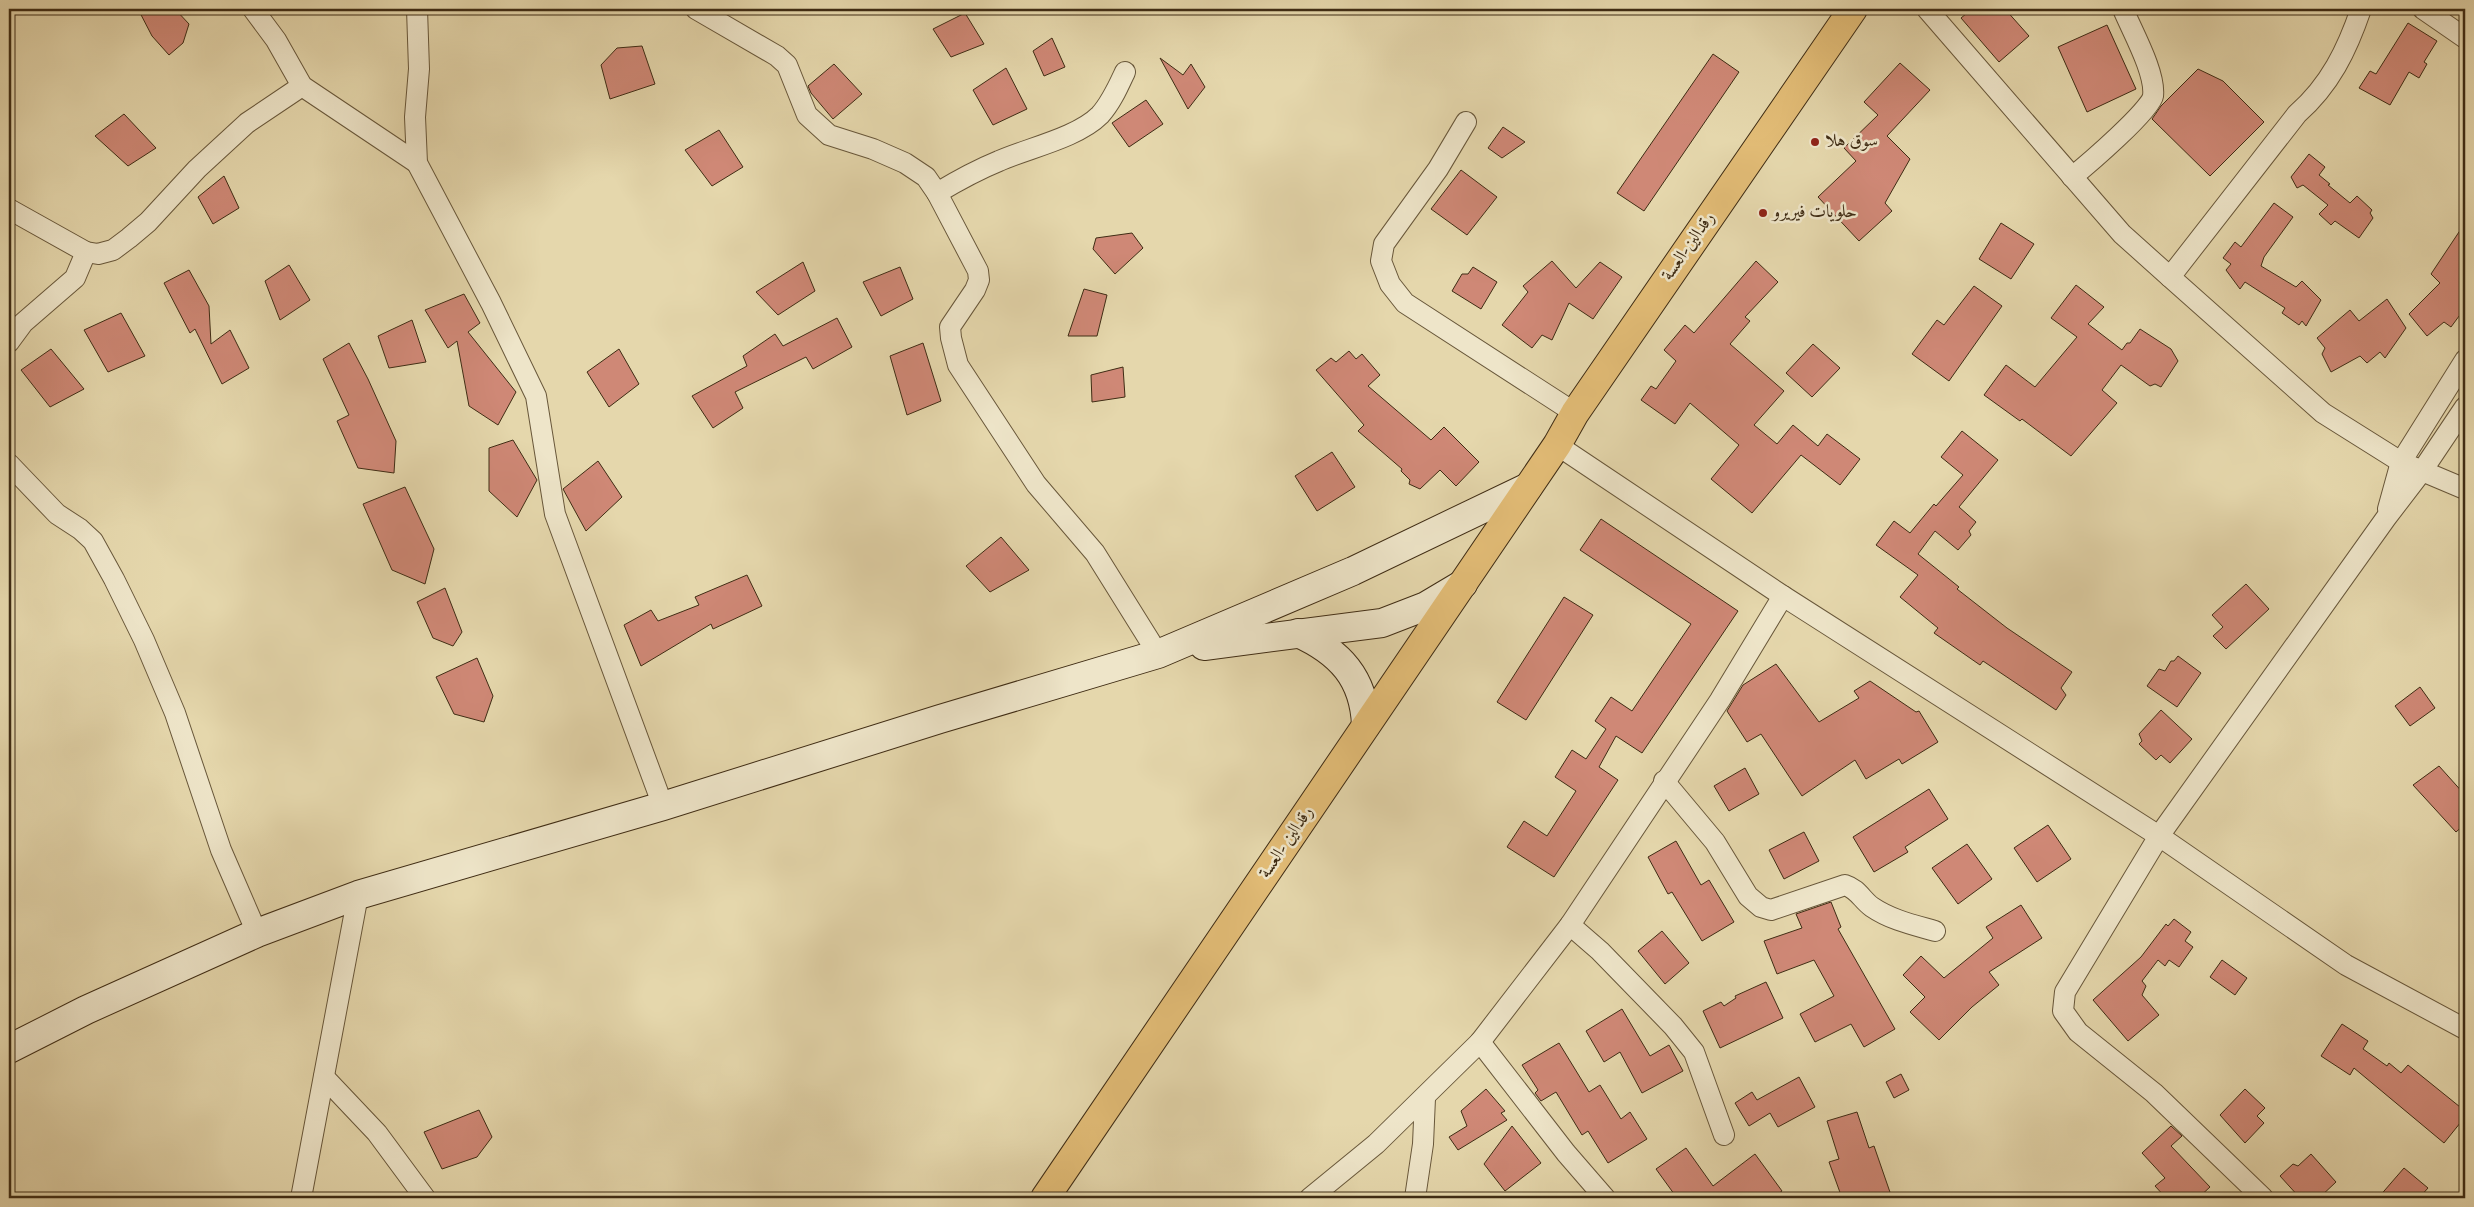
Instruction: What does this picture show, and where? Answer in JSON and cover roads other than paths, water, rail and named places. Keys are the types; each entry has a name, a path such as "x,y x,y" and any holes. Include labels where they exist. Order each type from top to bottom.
{"main road":[{"name":"رقدالين-العسة","path":"1528,487 1557,445 1575,413 1853,9"},
{"name":"رقدالين -العسة","path":"1044,1198 1528,487"}],"street":[{"path":"253,9 280,46 302,86 417,163"},
{"path":"417,9 419,69 415,117 417,163 491,303 536,396 555,514 663,806"},
{"path":"696,9 777,56 787,65 807,114 829,136 873,149 905,163 926,177 937,193 978,271 979,280 975,290 950,327 950,338 958,365 1036,484 1095,553 1158,654"},
{"path":"1928,9 2122,234 2170,277 2323,413 2402,462 2465,489"},
{"path":"2072,177 2139,117 2150,104 2153,97 2148,68 2123,9"},
{"path":"2170,277 2297,114 2317,97 2351,40 2361,9"},
{"path":"2423,9 2465,38"},
{"path":"937,193 1000,160 1086,126 1100,115 1114,95 1125,72"},
{"path":"9,209 86,252 98,254 113,250 148,222 197,170 247,123 302,86"},
{"path":"1466,122 1438,169 1384,244 1381,261 1390,284 1405,302 1575,413"},
{"path":"9,342 23,324 75,278 86,252"},
{"path":"2386,518 2402,462 2465,360"},
{"path":"2263,1198 2154,1093 2078,1032 2063,1011 2066,992 2159,836 2386,518 2422,471 2465,407"},
{"path":"1557,445 1783,596 2159,836 2346,965 2465,1029"},
{"path":"9,464 57,514 80,529 93,541 114,579 144,640 175,713 221,850 257,933"},
{"path":"9,1049 86,1010 257,933 358,895 663,806 940,719 1158,654 1354,570 1528,487"},
{"path":"1158,654 1298,633 1382,623 1426,606 1463,584"},
{"path":"1310,1198 1376,1144 1480,1042 1570,925 1664,781 1720,700 1783,596"},
{"path":"1298,633 1323,644 1339,658 1350,672 1365,705 1366,726"},
{"path":"1664,781 1715,842 1748,896 1761,907 1771,910 1845,885 1854,888 1873,907 1890,917 1935,931"},
{"path":"301,1198 358,895"},
{"path":"1570,925 1600,951 1672,1026 1694,1052 1724,1135"},
{"path":"1480,1042 1560,1145 1605,1198"},
{"path":"324,1077 377,1134 425,1198"},
{"path":"1415,1198 1423,1144 1425,1098"}],"place":[{"name":"سوق هلا","path":"1815,142"},
{"name":"حلويات فيريرو","path":"1763,213"}]}
